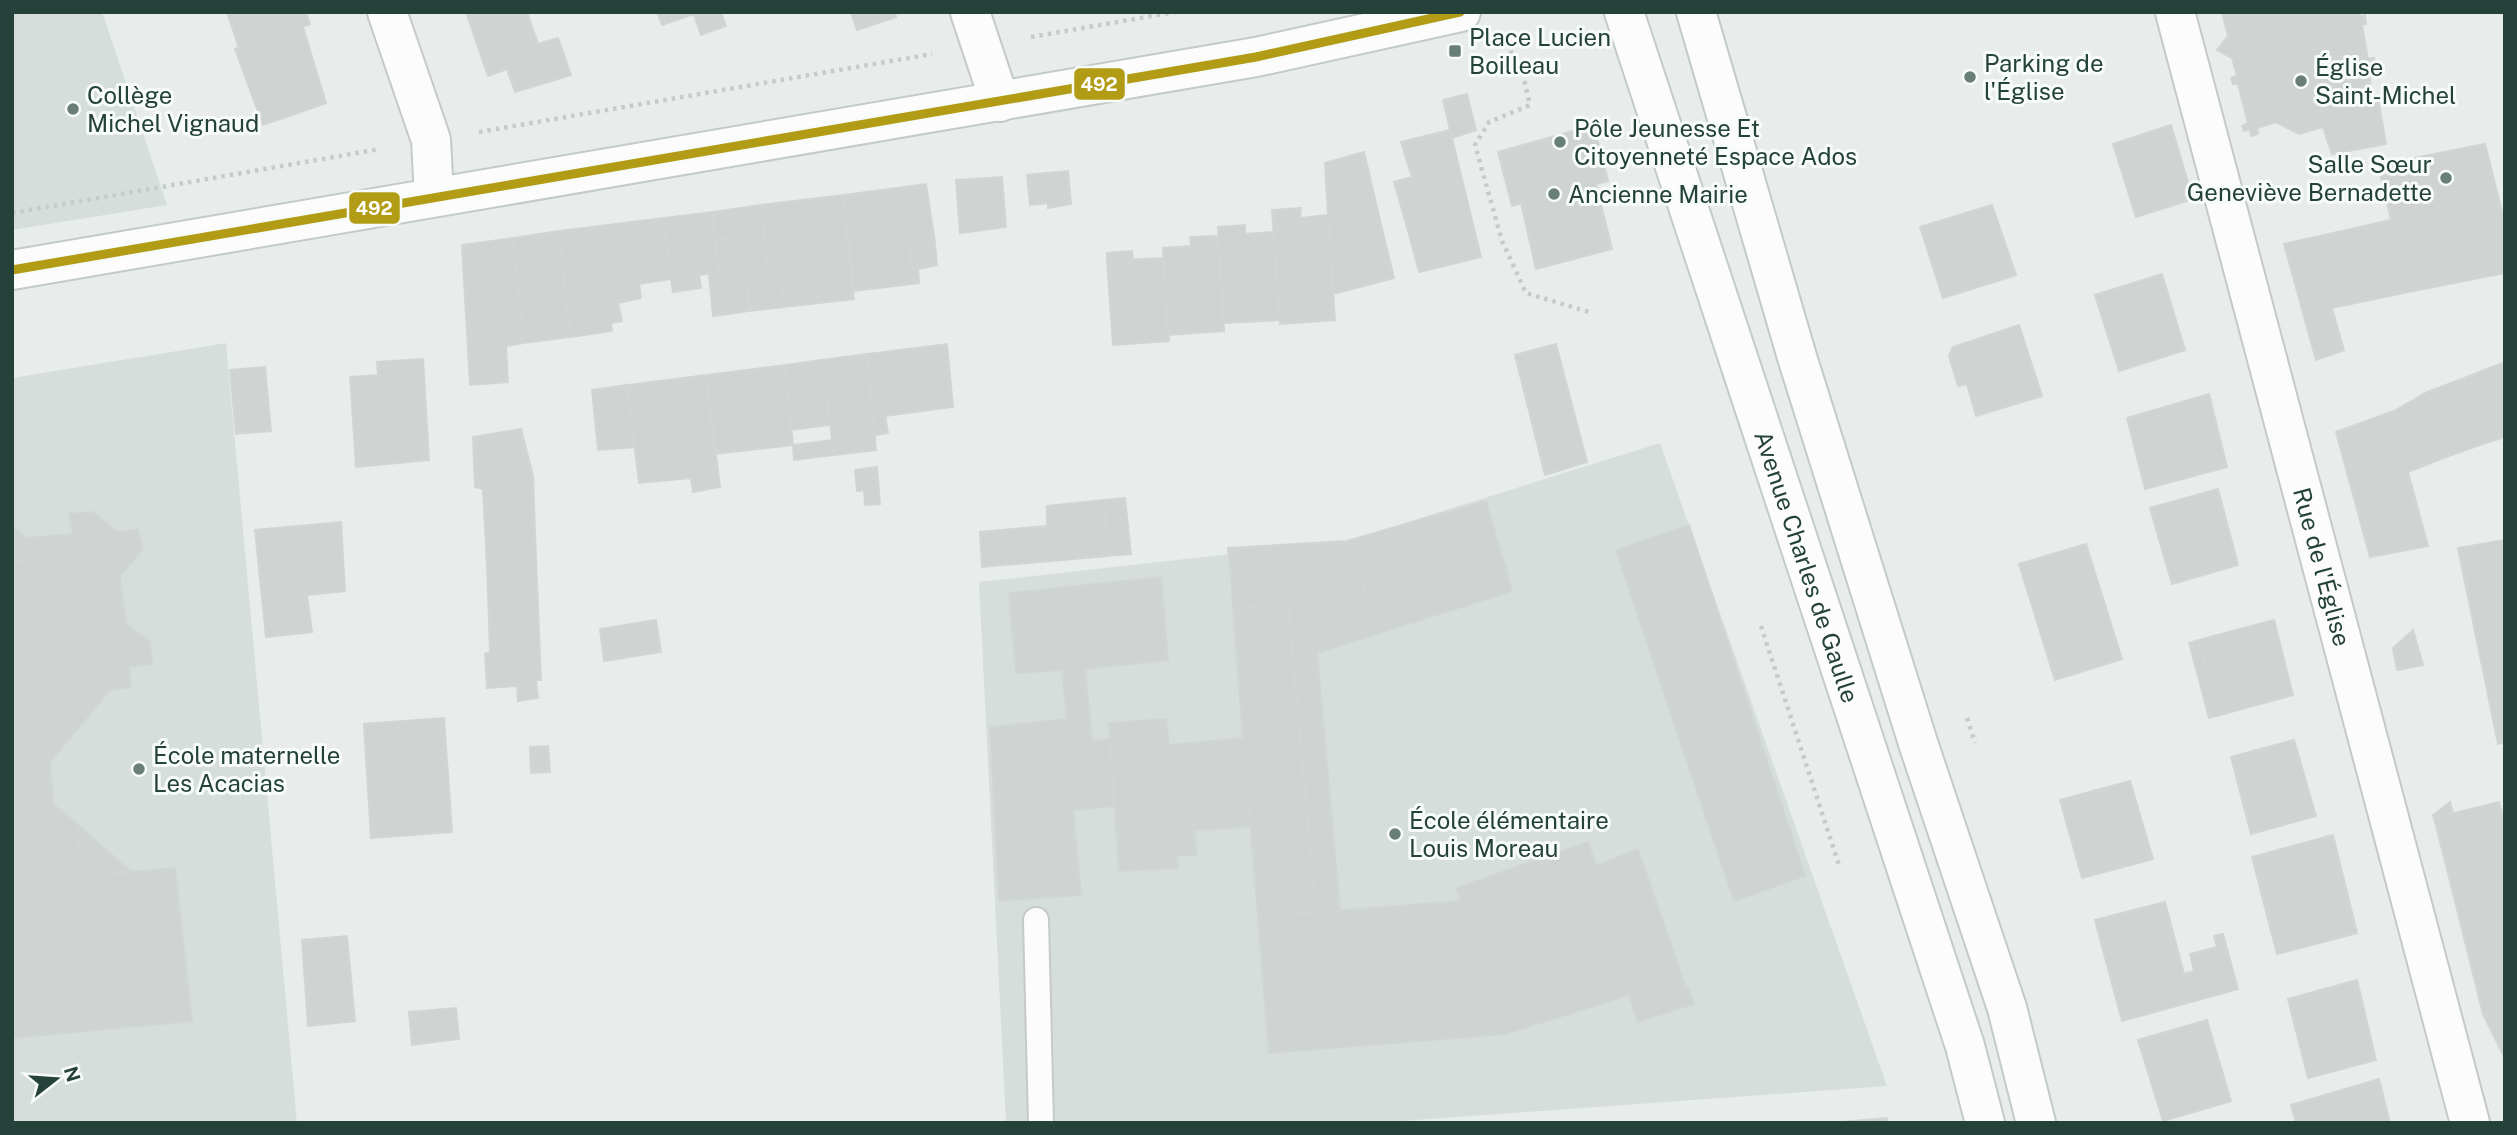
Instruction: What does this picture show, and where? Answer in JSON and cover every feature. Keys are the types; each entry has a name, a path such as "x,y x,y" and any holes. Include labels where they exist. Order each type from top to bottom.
{"street":[{"path":"387,12 431,140 434,196"},
{"path":"12,271 434,196 1256,57 1461,12"},
{"name":"Avenue Charles de Gaulle","path":"1624,12 1961,1033 1986,1123"},
{"path":"1696,12 1801,370 1919,746 2007,1008 2036,1123"},
{"name":"Rue de l'Église","path":"2175,12 2470,1123"},
{"path":"976,29 1000,102"}],"lane":[{"path":"1036,920 1041,1123"}],"path":[{"path":"12,213 431,140 976,29 1175,12"},
{"path":"1513,61 1524,75 1530,105 1489,122 1475,145 1502,242 1526,293 1589,312"},
{"path":"1761,626 1839,865"},
{"path":"1964,709 1977,748"}],"shaded area":[{"name":"Collège Michel Vignaud","path":"12,12 102,12 167,205 12,230"},
{"name":"École maternelle Les Acacias","path":"226,343 297,1123 12,1123 12,378"},
{"name":"École élémentaire Louis Moreau","path":"1660,443 1887,1086 1375,1123 1006,1123 979,582 1347,541"}],"building":[{"path":"227,12 306,12 310,24 239,48"},
{"path":"466,12 527,12 538,44 558,38 571,75 515,92 507,69 488,76"},
{"path":"657,12 693,12 694,14 662,25"},
{"path":"693,12 721,12 726,26 701,35"},
{"path":"851,12 895,12 896,17 857,30"},
{"name":"Église Saint-Michel","path":"2222,12 2359,12 2360,17 2365,15 2366,24 2362,25 2368,59 2374,58 2376,67 2369,69 2372,99 2378,98 2386,144 2332,154 2323,127 2299,134 2276,122 2257,128 2258,134 2251,136 2250,129 2244,131 2242,126 2248,123 2238,84 2233,84 2231,78 2237,76 2232,58 2217,50 2228,36"},
{"path":"303,27 326,103 263,125 235,49"},
{"path":"1467,94 1476,130 1452,138 1443,100"},
{"name":"Ancienne Mairie","path":"1594,125 1608,181 1596,184 1612,249 1536,269 1521,203 1512,206 1498,152"},
{"path":"2171,125 2193,199 2136,217 2113,144"},
{"path":"1450,130 1470,212 1407,227 1394,182 1412,177 1401,142"},
{"path":"2485,144 2498,196 2391,220 2378,165"},
{"path":"1364,152 1383,233 1374,235 1367,205 1328,215 1325,163"},
{"path":"1068,171 1071,204 1048,208 1048,203 1030,205 1027,175"},
{"path":"1002,177 1006,227 960,233 956,180"},
{"path":"926,184 935,243 910,247 912,267 888,270 884,251 850,255 843,195"},
{"path":"843,195 854,299 784,307 781,265 768,267 761,205"},
{"path":"2498,196 2505,223 2505,273 2408,292 2391,220"},
{"path":"761,205 764,235 715,240 712,212"},
{"path":"1367,205 1374,235 1383,233 1394,278 1333,294 1328,215"},
{"path":"1992,205 2016,275 1943,298 1920,227"},
{"path":"1301,208 1300,218 1328,215 1335,320 1280,324 1272,210"},
{"path":"712,212 719,272 671,279 663,218"},
{"path":"1470,212 1481,257 1419,272 1407,227"},
{"path":"663,218 671,279 639,284 641,298 618,303 622,321 611,323 612,331 570,337 559,231"},
{"path":"2391,220 2408,292 2332,308 2344,350 2316,360 2284,244"},
{"path":"1245,225 1245,234 1273,232 1280,320 1224,323 1218,227"},
{"path":"559,231 570,337 524,343 513,238"},
{"path":"764,235 768,267 746,269 749,311 713,316 709,274 719,272 715,240"},
{"path":"1217,236 1224,331 1168,335 1163,248 1191,246 1190,237"},
{"path":"513,238 524,343 506,346 508,382 470,385 462,245"},
{"path":"935,243 937,265 918,269 919,283 854,291 850,255 884,251 888,270 912,267 910,247"},
{"path":"1132,251 1133,259 1107,261 1107,253"},
{"path":"1163,258 1169,341 1113,345 1107,261"},
{"path":"781,265 784,307 749,311 746,269"},
{"path":"2162,274 2185,350 2119,371 2095,295"},
{"path":"699,275 701,288 673,292 671,279"},
{"path":"2019,325 2042,396 1976,416 1967,384 1958,386 1949,356 1953,347"},
{"path":"947,344 953,407 885,416 888,433 875,435 867,354"},
{"path":"1556,344 1587,462 1545,475 1515,355"},
{"path":"867,354 876,450 834,455 822,360"},
{"path":"423,359 429,460 356,467 351,389 379,385 377,362"},
{"path":"822,360 830,425 791,430 785,365"},
{"path":"2505,362 2505,437 2486,443 2464,378"},
{"path":"785,365 793,445 715,454 706,375"},
{"path":"265,367 271,431 236,434 230,370"},
{"path":"378,375 379,385 351,389 350,377"},
{"path":"706,375 720,487 693,492 691,478 639,483 627,385"},
{"path":"2464,378 2486,443 2449,456 2427,392"},
{"path":"627,385 635,447 598,450 592,390"},
{"path":"2427,392 2449,456 2408,472 2428,546 2370,557 2336,432 2394,411"},
{"path":"2209,394 2227,467 2145,489 2127,418"},
{"path":"521,429 533,476 536,559 487,565 483,489 475,487 473,437"},
{"path":"832,440 834,455 794,460 793,445"},
{"path":"877,467 880,504 865,505 864,490 857,491 855,470"},
{"path":"2218,489 2238,565 2172,584 2150,508"},
{"path":"1125,498 1131,554 1107,556 1104,500"},
{"path":"1104,500 1107,556 982,567 980,532 1047,526 1047,506"},
{"path":"1486,501 1506,569 1370,608 1359,571 1232,585 1228,548 1347,541"},
{"path":"92,512 118,532 138,529 143,549 120,576 126,624 150,642 152,664 129,667 131,687 110,690 50,762 53,804 77,824 81,868 91,875 175,868 192,1021 12,1038 12,562 53,558 73,534 69,514"},
{"path":"341,522 345,591 307,595 312,632 266,637 255,530"},
{"path":"1689,525 1805,876 1734,901 1616,550"},
{"path":"12,526 27,538 73,534 53,558 12,562"},
{"path":"2505,540 2505,645 2479,651 2458,548"},
{"path":"2086,544 2122,659 2055,680 2019,564"},
{"path":"536,559 541,680 536,680 538,698 518,701 517,686 487,688 485,654 490,652 487,565"},
{"path":"1506,569 1512,591 1317,653 1340,911 1316,913 1288,603 1233,609 1232,585 1359,571 1370,608"},
{"path":"1161,577 1168,660 1085,669 1092,741 1110,739 1114,806 1073,810 1081,895 999,901 990,727 1067,719 1062,670 1016,673 1009,593"},
{"path":"1288,603 1316,913 1258,917 1249,808 1175,813 1177,831 1195,830 1196,855 1177,856 1178,868 1119,871 1109,723 1166,719 1169,745 1243,738 1233,609"},
{"path":"656,620 661,652 604,661 600,629"},
{"path":"2274,620 2293,695 2209,718 2201,687 2210,685 2199,640"},
{"path":"2413,630 2423,665 2397,670 2393,648"},
{"path":"2199,640 2210,685 2201,687 2189,643"},
{"path":"2505,645 2505,742 2498,744 2479,651"},
{"path":"444,718 452,832 371,838 364,724"},
{"path":"2294,740 2316,816 2251,834 2231,757"},
{"path":"548,746 550,772 531,773 530,747"},
{"path":"2130,781 2153,859 2082,878 2060,800"},
{"path":"2450,802 2453,813 2434,818 2433,815"},
{"path":"2499,802 2505,825 2505,864 2449,877 2434,818"},
{"path":"1249,808 1251,827 1177,831 1175,813"},
{"path":"77,824 133,873 91,875 81,868"},
{"path":"2333,835 2357,933 2277,954 2252,857"},
{"path":"1588,842 1596,866 1638,849 1694,1004 1638,1022 1629,995 1506,1034 1269,1053 1258,917 1461,901 1456,888"},
{"path":"2505,864 2505,1020 2483,1014 2449,877"},
{"path":"2165,902 2184,974 2194,971 2190,954 2217,947 2214,936 2223,934 2238,989 2122,1021 2095,920"},
{"path":"347,936 355,1021 308,1026 302,940"},
{"path":"2357,980 2376,1060 2308,1078 2288,999"},
{"path":"456,1008 459,1039 412,1045 409,1012"},
{"path":"2483,1014 2505,1020 2505,1059"},
{"path":"2207,1020 2231,1101 2163,1121 2138,1040"},
{"path":"2379,1079 2390,1123 2296,1123 2291,1105"},
{"path":"1887,1118 1887,1123 1828,1123"}],"transit line":[{"name":"492","path":"12,270 1256,57 1460,12"}],"place":[{"name":"Place Lucien Boilleau","path":"1455,51"},
{"name":"Parking de l'Église","path":"1970,77"},
{"name":"Église Saint-Michel","path":"2301,81"},
{"name":"Collège Michel Vignaud","path":"73,109"},
{"name":"Pôle Jeunesse Et Citoyenneté Espace Ados","path":"1560,142"},
{"name":"Salle Sœur Geneviève Bernadette","path":"2446,178"},
{"name":"Ancienne Mairie","path":"1554,194"},
{"name":"École maternelle Les Acacias","path":"139,769"},
{"name":"École élémentaire Louis Moreau","path":"1395,834"}]}
